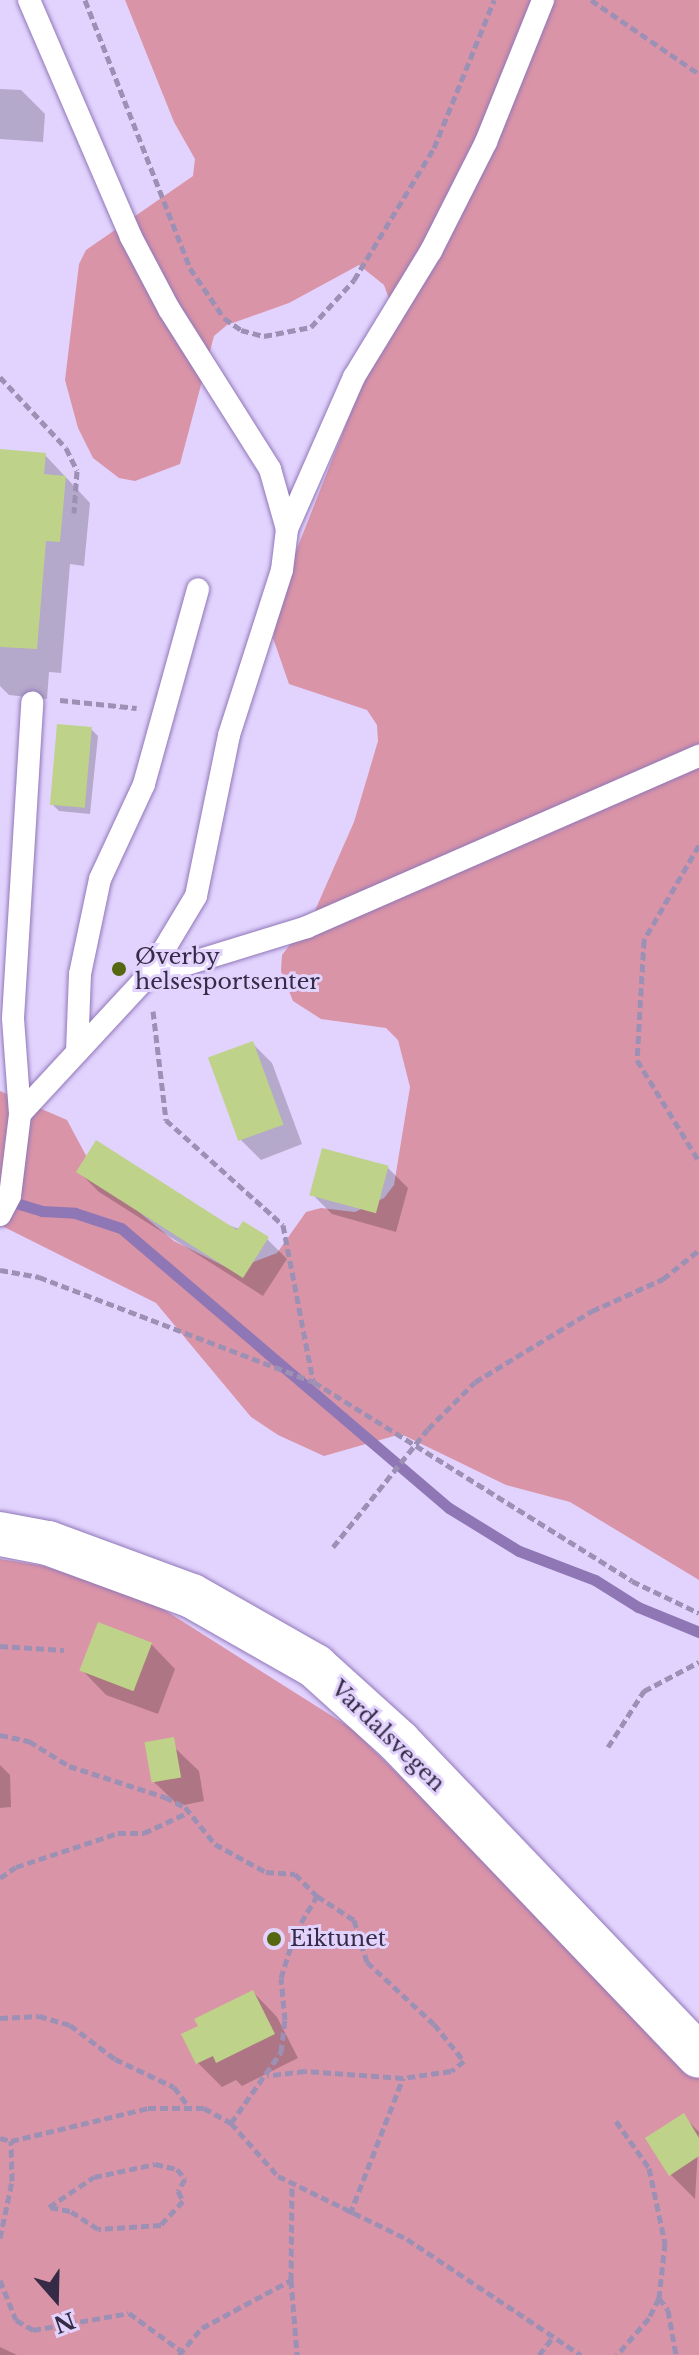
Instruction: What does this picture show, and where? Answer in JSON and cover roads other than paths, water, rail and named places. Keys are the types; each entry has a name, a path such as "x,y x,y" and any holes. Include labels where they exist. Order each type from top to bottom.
{"main road":[{"name":"Vardalsvegen","path":"0,1534 48,1543 178,1590 259,1630 315,1666 399,1742 699,2056"}],"lane":[{"path":"29,0 131,237 169,309 270,469 287,529"},
{"path":"20,1114 148,976 196,896 229,735 282,570 287,529 354,377 431,251 486,142 543,0"},
{"path":"77,1052 80,974 100,879 144,784 198,589"},
{"path":"0,1215 10,1196 20,1114 13,1018 32,703"},
{"path":"148,976 307,927 699,756"}],"waterway":[{"path":"6,1200 42,1211 75,1213 121,1228 449,1508 519,1551 595,1580 638,1607 699,1632"}],"place":[{"name":"Øverby helsesportsenter","path":"119,969"},
{"name":"Eiktunet","path":"274,1939"}]}
